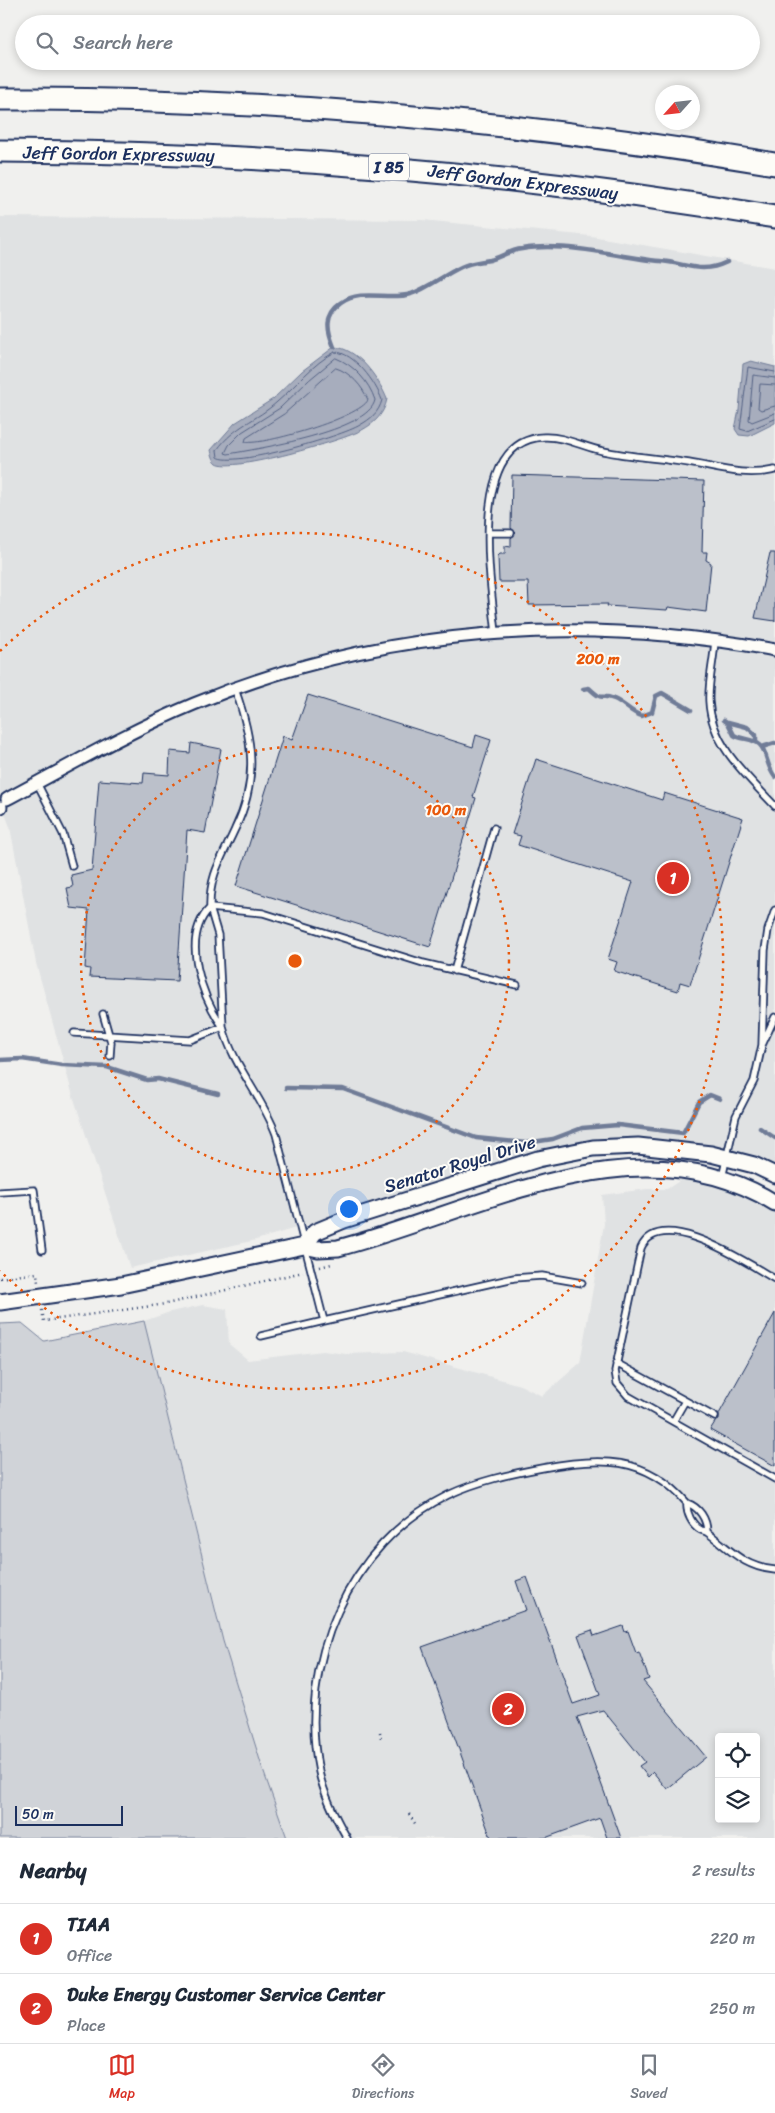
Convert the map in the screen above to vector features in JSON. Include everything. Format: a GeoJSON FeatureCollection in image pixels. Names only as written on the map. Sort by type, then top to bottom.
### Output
{"type":"FeatureCollection","features":[{"type":"Feature","properties":{"kind":"highway"},"geometry":{"type":"LineString","coordinates":[[0,99],[251,104],[460,120],[681,148],[775,164]]}},
{"type":"Feature","properties":{"kind":"highway","name":"Jeff Gordon Expressway"},"geometry":{"type":"LineString","coordinates":[[0,151],[181,154],[308,160],[397,167],[579,188],[775,217]]}},
{"type":"Feature","properties":{"kind":"street"},"geometry":{"type":"LineString","coordinates":[[3,804],[37,783],[147,724],[235,688],[280,674],[406,643],[496,633],[609,630],[716,640],[775,650]]}},
{"type":"Feature","properties":{"kind":"street","name":"Senator Royal Drive"},"geometry":{"type":"LineString","coordinates":[[304,1246],[315,1232],[322,1228],[538,1159],[593,1148],[638,1146],[727,1157],[754,1165],[775,1175]]}},
{"type":"Feature","properties":{"kind":"street"},"geometry":{"type":"LineString","coordinates":[[0,1302],[122,1285],[304,1246],[318,1249],[338,1248],[541,1183],[576,1174],[619,1168],[675,1170],[722,1178],[749,1188],[775,1202]]}},
{"type":"Feature","properties":{"kind":"lane"},"geometry":{"type":"LineString","coordinates":[[496,633],[489,533],[492,492],[497,470],[514,448],[535,438],[554,438],[601,451],[692,464],[726,472],[753,474],[775,470]]}},
{"type":"Feature","properties":{"kind":"lane"},"geometry":{"type":"LineString","coordinates":[[489,533],[511,533]]}},
{"type":"Feature","properties":{"kind":"lane"},"geometry":{"type":"LineString","coordinates":[[716,640],[709,702],[715,728],[730,756],[775,806]]}},
{"type":"Feature","properties":{"kind":"lane"},"geometry":{"type":"LineString","coordinates":[[223,1027],[218,935],[210,908],[212,878],[241,815],[250,780],[250,738],[235,688]]}},
{"type":"Feature","properties":{"kind":"lane"},"geometry":{"type":"LineString","coordinates":[[37,783],[63,834],[72,866]]}},
{"type":"Feature","properties":{"kind":"lane"},"geometry":{"type":"LineString","coordinates":[[454,971],[494,828]]}},
{"type":"Feature","properties":{"kind":"lane"},"geometry":{"type":"LineString","coordinates":[[210,908],[263,914],[454,971],[518,985]]}},
{"type":"Feature","properties":{"kind":"lane"},"geometry":{"type":"LineString","coordinates":[[210,908],[196,927],[196,951],[203,991],[223,1027],[234,1056],[272,1124],[324,1321]]}},
{"type":"Feature","properties":{"kind":"lane"},"geometry":{"type":"LineString","coordinates":[[722,1178],[736,1116],[754,1081],[762,1045],[765,950],[768,930],[775,910]]}},
{"type":"Feature","properties":{"kind":"lane"},"geometry":{"type":"LineString","coordinates":[[103,1014],[109,1035],[110,1056]]}},
{"type":"Feature","properties":{"kind":"lane"},"geometry":{"type":"LineString","coordinates":[[762,1045],[775,1017]]}},
{"type":"Feature","properties":{"kind":"lane"},"geometry":{"type":"LineString","coordinates":[[74,1033],[190,1040],[223,1027]]}},
{"type":"Feature","properties":{"kind":"lane"},"geometry":{"type":"LineString","coordinates":[[0,1192],[34,1190],[42,1250]]}},
{"type":"Feature","properties":{"kind":"lane"},"geometry":{"type":"LineString","coordinates":[[775,1279],[706,1241],[671,1232],[653,1236],[644,1243],[642,1248],[616,1363],[615,1378],[624,1392],[775,1479]]}},
{"type":"Feature","properties":{"kind":"lane"},"geometry":{"type":"LineString","coordinates":[[261,1336],[514,1278],[542,1276],[582,1283]]}},
{"type":"Feature","properties":{"kind":"lane"},"geometry":{"type":"LineString","coordinates":[[616,1363],[715,1417]]}},
{"type":"Feature","properties":{"kind":"lane"},"geometry":{"type":"LineString","coordinates":[[674,1420],[685,1401]]}},
{"type":"Feature","properties":{"kind":"lane"},"geometry":{"type":"LineString","coordinates":[[346,1838],[327,1798],[320,1773],[314,1724],[318,1672],[332,1622],[342,1599],[364,1568],[389,1539],[431,1504],[470,1486],[512,1474],[590,1460],[619,1462],[641,1469],[666,1483],[687,1503],[698,1510],[705,1520],[707,1532]]}},
{"type":"Feature","properties":{"kind":"lane"},"geometry":{"type":"LineString","coordinates":[[687,1503],[689,1516],[699,1529],[707,1532],[718,1543],[739,1558],[759,1567],[775,1570]]}},
{"type":"Feature","properties":{"kind":"path"},"geometry":{"type":"LineString","coordinates":[[0,1278],[37,1273]]}},
{"type":"Feature","properties":{"kind":"path"},"geometry":{"type":"LineString","coordinates":[[44,1321],[166,1304],[299,1273]]}},
{"type":"Feature","properties":{"kind":"path"},"geometry":{"type":"LineString","coordinates":[[380,1732],[381,1739]]}},
{"type":"Feature","properties":{"kind":"path"},"geometry":{"type":"LineString","coordinates":[[409,1814],[416,1825]]}},
{"type":"Feature","properties":{"kind":"shaded area"},"geometry":{"type":"Polygon","coordinates":[[[0,217],[422,220],[591,236],[775,268],[775,1166],[729,1149],[631,1139],[600,1141],[425,1189],[256,1240],[130,1268],[73,1096],[36,963],[10,827],[0,800],[0,217]]]}},
{"type":"Feature","properties":{"kind":"shaded area"},"geometry":{"type":"Polygon","coordinates":[[[682,1179],[734,1189],[775,1208],[775,1838],[287,1838],[263,1770],[223,1641],[144,1321],[170,1312],[203,1305],[227,1309],[229,1344],[248,1360],[323,1351],[346,1354],[403,1352],[520,1385],[542,1396],[580,1363],[604,1224],[602,1195],[647,1189],[667,1189],[682,1179]]]}},
{"type":"Feature","properties":{"kind":"shaded area"},"geometry":{"type":"Polygon","coordinates":[[[144,1321],[223,1641],[263,1770],[287,1838],[0,1838],[0,1324],[22,1323],[44,1341],[144,1321]]]}},
{"type":"Feature","properties":{"kind":"water"},"geometry":{"type":"Polygon","coordinates":[[[334,347],[343,349],[359,359],[379,383],[387,399],[381,414],[375,421],[351,435],[265,460],[227,465],[216,462],[211,450],[235,423],[273,399],[302,371],[334,347]]]}},
{"type":"Feature","properties":{"kind":"water"},"geometry":{"type":"Polygon","coordinates":[[[751,361],[775,367],[775,423],[749,436],[739,435],[735,429],[739,410],[743,364],[751,361]]]}},
{"type":"Feature","properties":{"kind":"building"},"geometry":{"type":"Polygon","coordinates":[[[512,475],[704,481],[702,552],[707,552],[706,560],[711,563],[706,612],[668,607],[667,610],[607,606],[608,604],[529,605],[528,582],[499,582],[498,556],[505,554],[505,546],[511,547],[511,538],[516,533],[511,528],[512,475]]]}},
{"type":"Feature","properties":{"kind":"building"},"geometry":{"type":"Polygon","coordinates":[[[770,553],[775,553],[775,621],[755,618],[770,553]]]}},
{"type":"Feature","properties":{"kind":"building"},"geometry":{"type":"Polygon","coordinates":[[[308,695],[473,747],[476,735],[491,740],[473,797],[476,798],[430,947],[236,886],[283,736],[292,740],[308,695]]]}},
{"type":"Feature","properties":{"kind":"building"},"geometry":{"type":"Polygon","coordinates":[[[191,743],[221,749],[205,833],[187,830],[177,981],[89,977],[90,969],[85,968],[89,910],[71,908],[67,888],[73,887],[71,875],[92,870],[99,780],[143,783],[144,773],[169,775],[170,751],[190,753],[191,743]]]}},
{"type":"Feature","properties":{"kind":"building"},"geometry":{"type":"Polygon","coordinates":[[[536,759],[662,800],[664,793],[743,818],[690,985],[680,982],[678,991],[614,971],[617,962],[608,959],[633,882],[518,845],[521,836],[512,834],[536,759]]]}},
{"type":"Feature","properties":{"kind":"building"},"geometry":{"type":"Polygon","coordinates":[[[775,1313],[775,1466],[710,1430],[715,1422],[719,1420],[719,1414],[775,1313]]]}},
{"type":"Feature","properties":{"kind":"building"},"geometry":{"type":"Polygon","coordinates":[[[527,1577],[573,1704],[600,1695],[578,1635],[592,1630],[594,1636],[623,1626],[625,1632],[628,1631],[636,1653],[639,1652],[649,1679],[643,1681],[706,1757],[667,1789],[653,1772],[648,1777],[639,1766],[645,1762],[603,1710],[577,1717],[621,1838],[607,1838],[600,1818],[545,1838],[491,1838],[422,1647],[526,1610],[516,1581],[527,1577]]]}},
{"type":"Feature","properties":{"kind":"waterway"},"geometry":{"type":"LineString","coordinates":[[334,347],[328,323],[332,313],[341,303],[358,296],[402,296],[411,294],[465,265],[490,260],[518,250],[543,247],[572,248],[701,268],[709,268],[727,262]]}},
{"type":"Feature","properties":{"kind":"waterway"},"geometry":{"type":"LineString","coordinates":[[583,689],[589,688],[600,696],[614,699],[634,713],[642,716],[652,712],[656,696],[662,693],[691,710]]}},
{"type":"Feature","properties":{"kind":"waterway"},"geometry":{"type":"LineString","coordinates":[[724,720],[728,723],[734,735],[754,741],[760,745],[775,777]]}},
{"type":"Feature","properties":{"kind":"waterway"},"geometry":{"type":"LineString","coordinates":[[728,722],[747,727],[756,735],[756,742]]}},
{"type":"Feature","properties":{"kind":"waterway"},"geometry":{"type":"LineString","coordinates":[[762,747],[775,743]]}},
{"type":"Feature","properties":{"kind":"waterway"},"geometry":{"type":"LineString","coordinates":[[0,1060],[22,1059],[62,1065],[107,1067],[147,1080],[158,1079],[218,1094]]}},
{"type":"Feature","properties":{"kind":"waterway"},"geometry":{"type":"LineString","coordinates":[[286,1088],[343,1089],[476,1138],[526,1143],[553,1139],[582,1128],[618,1125],[683,1133],[699,1102],[710,1095],[720,1099]]}},
{"type":"Feature","properties":{"kind":"waterway"},"geometry":{"type":"LineString","coordinates":[[760,1128],[775,1138]]}},
{"type":"Feature","properties":{"kind":"place","name":"TIAA"},"geometry":{"type":"Point","coordinates":[673,878]}},
{"type":"Feature","properties":{"kind":"place","name":"Duke Energy Customer Service Center"},"geometry":{"type":"Point","coordinates":[508,1709]}}]}
